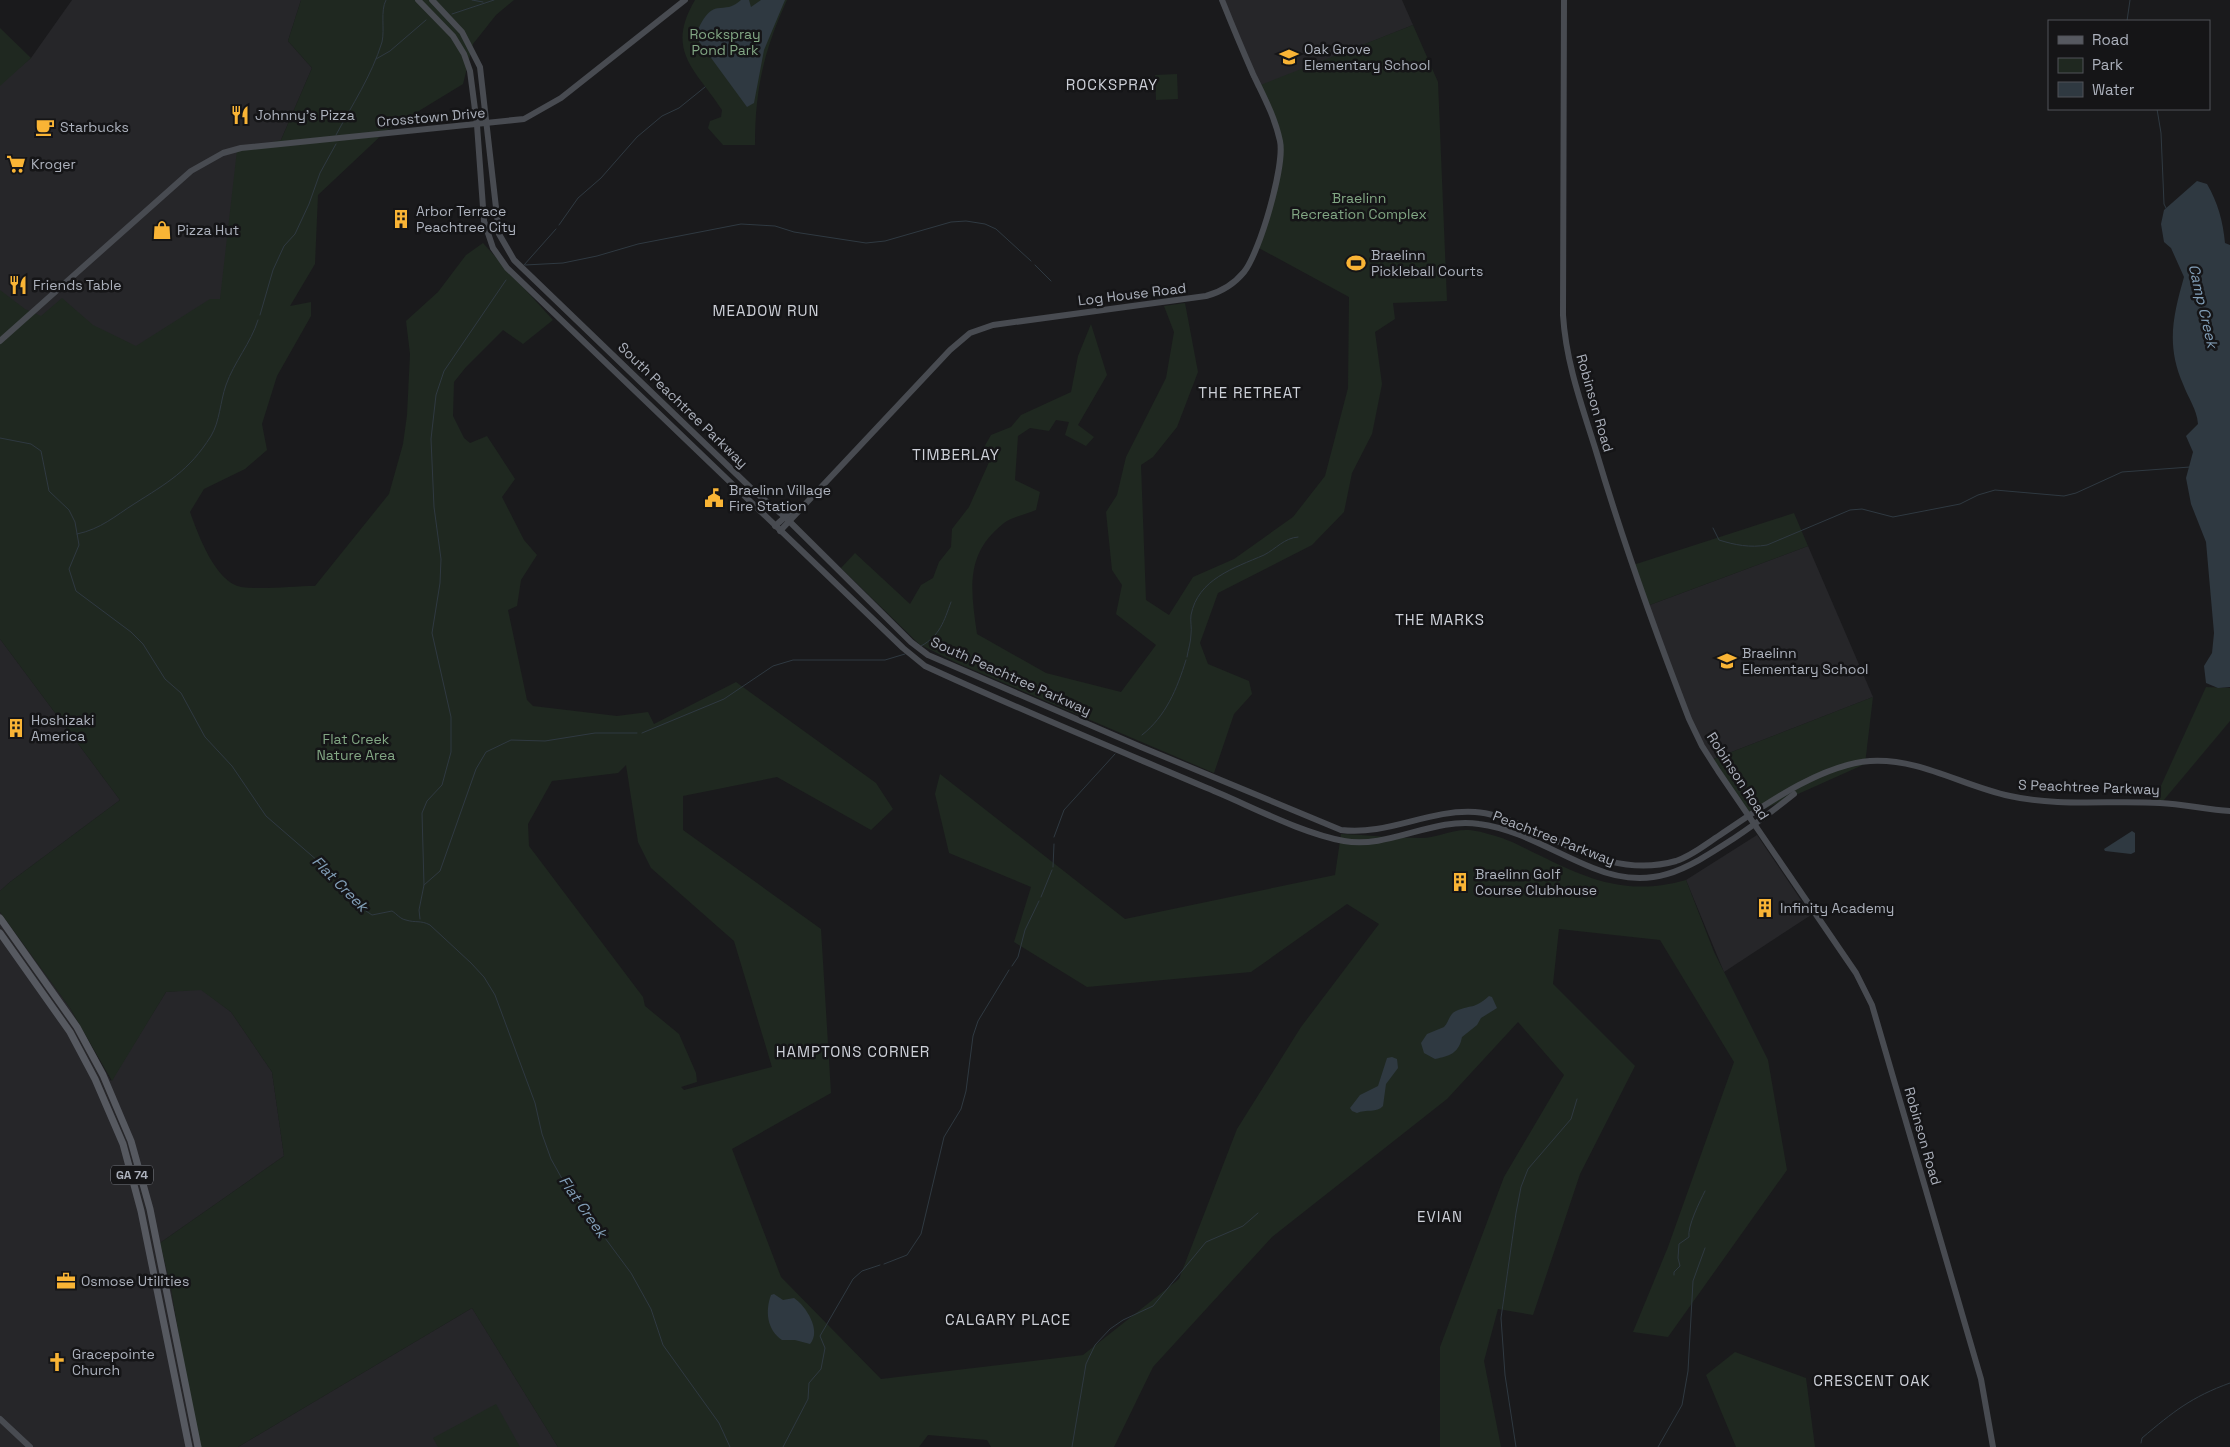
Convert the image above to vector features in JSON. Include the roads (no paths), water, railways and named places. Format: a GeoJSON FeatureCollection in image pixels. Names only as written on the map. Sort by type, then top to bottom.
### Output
{"type":"FeatureCollection","features":[{"type":"Feature","properties":{"kind":"main road","name":"GA 74"},"geometry":{"type":"LineString","coordinates":[[0,918],[61,1002],[103,1075],[138,1160],[198,1447]]}},
{"type":"Feature","properties":{"kind":"main road","name":"GA 74"},"geometry":{"type":"LineString","coordinates":[[0,933],[54,1006],[95,1079],[129,1163],[150,1251],[189,1447]]}},
{"type":"Feature","properties":{"kind":"main road"},"geometry":{"type":"LineString","coordinates":[[150,1251],[158,1249]]}},
{"type":"Feature","properties":{"kind":"street","name":"South Peachtree Parkway"},"geometry":{"type":"LineString","coordinates":[[418,0],[453,36],[464,54],[470,71],[477,125],[484,221],[493,248],[506,268],[903,648],[925,666],[1175,774]]}},
{"type":"Feature","properties":{"kind":"street","name":"South Peachtree Parkway"},"geometry":{"type":"LineString","coordinates":[[432,0],[455,22],[474,52],[481,76],[498,234],[514,260],[754,491],[785,517],[911,642],[928,655],[1141,747],[1341,830],[1380,830],[1435,817]]}},
{"type":"Feature","properties":{"kind":"street","name":"Crosstown Drive"},"geometry":{"type":"LineString","coordinates":[[0,341],[191,171],[223,153],[241,148],[513,122],[537,113],[574,88],[685,0]]}},
{"type":"Feature","properties":{"kind":"street","name":"Log House Road"},"geometry":{"type":"LineString","coordinates":[[778,529],[790,522],[801,507],[950,350],[976,330],[993,325],[1206,296],[1226,288],[1244,273],[1254,255],[1269,209],[1280,160],[1280,146],[1269,108],[1222,0]]}},
{"type":"Feature","properties":{"kind":"street","name":"Robinson Road"},"geometry":{"type":"LineString","coordinates":[[1564,0],[1563,316],[1569,362],[1614,511],[1689,719],[1702,746],[1850,965],[1872,1005],[1980,1379],[1992,1447]]}},
{"type":"Feature","properties":{"kind":"street","name":"Log House Road"},"geometry":{"type":"LineString","coordinates":[[778,529],[785,517],[795,508],[801,507]]}},
{"type":"Feature","properties":{"kind":"street","name":"S Peachtree Parkway"},"geometry":{"type":"LineString","coordinates":[[1806,783],[1844,766],[1870,761],[1890,761],[1918,765],[1999,793],[2029,800],[2162,803],[2230,811]]}},
{"type":"Feature","properties":{"kind":"street","name":"Peachtree Parkway"},"geometry":{"type":"LineString","coordinates":[[1175,774],[1298,825],[1345,841],[1374,840],[1467,822],[1508,831],[1594,869],[1632,878],[1659,877],[1685,869],[1712,854],[1755,825],[1806,783]]}},
{"type":"Feature","properties":{"kind":"street","name":"Peachtree Parkway"},"geometry":{"type":"LineString","coordinates":[[1435,817],[1454,812],[1491,814],[1603,860],[1626,866],[1648,867],[1678,860],[1806,783]]}},
{"type":"Feature","properties":{"kind":"street"},"geometry":{"type":"LineString","coordinates":[[0,1419],[30,1447]]}},
{"type":"Feature","properties":{"kind":"water"},"geometry":{"type":"Polygon","coordinates":[[[741,0],[749,0],[751,7],[761,0],[785,0],[764,50],[754,103],[747,107],[695,36],[707,14],[715,9],[736,4],[741,0]]]}},
{"type":"Feature","properties":{"kind":"water"},"geometry":{"type":"Polygon","coordinates":[[[2197,181],[2207,184],[2211,191],[2219,212],[2225,243],[2230,245],[2230,687],[2218,688],[2206,683],[2204,666],[2212,653],[2214,633],[2206,542],[2191,504],[2186,478],[2193,452],[2186,436],[2198,424],[2194,408],[2185,389],[2174,356],[2174,318],[2184,277],[2171,248],[2164,242],[2161,224],[2164,210],[2197,181]]]}},
{"type":"Feature","properties":{"kind":"water"},"geometry":{"type":"Polygon","coordinates":[[[2132,831],[2135,833],[2135,852],[2131,854],[2105,851],[2104,849],[2132,831]]]}},
{"type":"Feature","properties":{"kind":"water"},"geometry":{"type":"Polygon","coordinates":[[[1489,996],[1492,997],[1497,1008],[1481,1018],[1477,1025],[1462,1037],[1459,1047],[1453,1053],[1435,1059],[1424,1053],[1421,1043],[1427,1034],[1444,1027],[1454,1012],[1476,1005],[1489,996]]]}},
{"type":"Feature","properties":{"kind":"water"},"geometry":{"type":"Polygon","coordinates":[[[1387,1058],[1397,1059],[1398,1068],[1386,1084],[1383,1106],[1375,1110],[1357,1113],[1352,1111],[1350,1108],[1360,1095],[1378,1086],[1387,1058]]]}},
{"type":"Feature","properties":{"kind":"water"},"geometry":{"type":"Polygon","coordinates":[[[774,1294],[783,1300],[794,1298],[808,1313],[814,1332],[810,1344],[795,1340],[782,1340],[773,1331],[770,1326],[768,1307],[771,1295],[774,1294]]]}},
{"type":"Feature","properties":{"kind":"waterway"},"geometry":{"type":"LineString","coordinates":[[336,135],[378,54],[383,37],[383,9],[386,0]]}},
{"type":"Feature","properties":{"kind":"waterway"},"geometry":{"type":"LineString","coordinates":[[472,0],[483,2]]}},
{"type":"Feature","properties":{"kind":"waterway"},"geometry":{"type":"LineString","coordinates":[[452,14],[494,0]]}},
{"type":"Feature","properties":{"kind":"waterway","name":"Camp Creek"},"geometry":{"type":"LineString","coordinates":[[2127,20],[2130,0]]}},
{"type":"Feature","properties":{"kind":"waterway"},"geometry":{"type":"LineString","coordinates":[[376,59],[390,51],[426,20]]}},
{"type":"Feature","properties":{"kind":"waterway"},"geometry":{"type":"LineString","coordinates":[[559,225],[578,198],[601,178],[637,137],[662,116],[679,108],[705,87]]}},
{"type":"Feature","properties":{"kind":"waterway","name":"Camp Creek"},"geometry":{"type":"LineString","coordinates":[[2157,110],[2161,133],[2164,204],[2167,210]]}},
{"type":"Feature","properties":{"kind":"waterway"},"geometry":{"type":"LineString","coordinates":[[260,315],[273,270],[284,246],[295,234],[309,204],[320,173],[336,144]]}},
{"type":"Feature","properties":{"kind":"waterway"},"geometry":{"type":"LineString","coordinates":[[525,265],[563,263],[597,256],[638,244],[741,224],[775,226],[794,232],[866,243],[885,241],[951,222],[966,221],[985,224],[996,229],[1031,261]]}},
{"type":"Feature","properties":{"kind":"waterway"},"geometry":{"type":"LineString","coordinates":[[524,265],[556,229]]}},
{"type":"Feature","properties":{"kind":"waterway"},"geometry":{"type":"LineString","coordinates":[[1035,265],[1051,281]]}},
{"type":"Feature","properties":{"kind":"waterway"},"geometry":{"type":"LineString","coordinates":[[420,919],[419,910],[424,885],[422,813],[427,801],[442,785],[451,752],[451,717],[432,633],[440,583],[441,559],[434,507],[431,439],[436,395],[444,371],[506,280]]}},
{"type":"Feature","properties":{"kind":"waterway"},"geometry":{"type":"LineString","coordinates":[[77,534],[101,525],[167,482],[186,467],[203,448],[214,430],[222,398],[233,368],[251,337],[258,320]]}},
{"type":"Feature","properties":{"kind":"waterway","name":"Flat Creek"},"geometry":{"type":"LineString","coordinates":[[0,438],[31,444],[41,451],[49,491],[69,510],[75,522],[79,545],[69,569],[76,591],[131,632],[143,644],[165,679],[181,693],[205,737],[232,766],[266,816],[349,889],[360,907],[372,915],[392,911],[400,918],[430,925],[484,977],[495,995],[535,1103],[542,1134],[551,1159],[565,1184],[631,1273],[651,1309],[663,1345],[719,1423],[730,1447]]}},
{"type":"Feature","properties":{"kind":"waterway"},"geometry":{"type":"LineString","coordinates":[[1713,528],[1719,540],[1743,546],[1761,546],[1850,510],[1862,509],[1893,517],[1960,504],[1978,495],[1995,490],[2064,496],[2076,493],[2122,472],[2190,467]]}},
{"type":"Feature","properties":{"kind":"waterway"},"geometry":{"type":"LineString","coordinates":[[1187,657],[1191,637],[1191,615],[1201,592],[1219,576],[1264,555],[1288,539],[1298,537]]}},
{"type":"Feature","properties":{"kind":"waterway"},"geometry":{"type":"LineString","coordinates":[[921,646],[937,633],[951,602]]}},
{"type":"Feature","properties":{"kind":"waterway"},"geometry":{"type":"LineString","coordinates":[[642,733],[724,699],[773,666],[793,660],[885,660],[905,654]]}},
{"type":"Feature","properties":{"kind":"waterway"},"geometry":{"type":"LineString","coordinates":[[1142,735],[1158,719],[1170,701],[1186,660]]}},
{"type":"Feature","properties":{"kind":"waterway"},"geometry":{"type":"LineString","coordinates":[[424,885],[440,871],[476,769],[486,752],[511,740],[545,741],[595,733],[637,733]]}},
{"type":"Feature","properties":{"kind":"waterway"},"geometry":{"type":"LineString","coordinates":[[1054,837],[1064,810],[1115,754]]}},
{"type":"Feature","properties":{"kind":"waterway"},"geometry":{"type":"LineString","coordinates":[[1053,867],[1054,844]]}},
{"type":"Feature","properties":{"kind":"waterway"},"geometry":{"type":"LineString","coordinates":[[1041,897],[1052,870]]}},
{"type":"Feature","properties":{"kind":"waterway"},"geometry":{"type":"LineString","coordinates":[[1012,966],[1018,957],[1025,930],[1039,901]]}},
{"type":"Feature","properties":{"kind":"waterway"},"geometry":{"type":"LineString","coordinates":[[884,1264],[907,1255],[921,1234],[944,1137],[961,1109],[966,1091],[973,1036],[978,1021],[1009,970]]}},
{"type":"Feature","properties":{"kind":"waterway"},"geometry":{"type":"LineString","coordinates":[[1516,1447],[1505,1375],[1501,1318],[1516,1213],[1521,1187],[1528,1169],[1571,1119],[1577,1099]]}},
{"type":"Feature","properties":{"kind":"waterway"},"geometry":{"type":"LineString","coordinates":[[1674,1275],[1674,1272],[1680,1266],[1678,1258],[1679,1244],[1689,1237],[1692,1221],[1705,1191]]}},
{"type":"Feature","properties":{"kind":"waterway"},"geometry":{"type":"LineString","coordinates":[[1072,1447],[1086,1364],[1095,1345],[1110,1329],[1123,1320],[1153,1306],[1206,1242],[1243,1226],[1258,1213]]}},
{"type":"Feature","properties":{"kind":"waterway"},"geometry":{"type":"LineString","coordinates":[[1658,1447],[1682,1405],[1688,1371],[1693,1281],[1705,1248]]}},
{"type":"Feature","properties":{"kind":"waterway"},"geometry":{"type":"LineString","coordinates":[[783,1447],[808,1399],[809,1383],[821,1369],[825,1348],[820,1336],[853,1279],[862,1271],[880,1265]]}},
{"type":"Feature","properties":{"kind":"waterway"},"geometry":{"type":"LineString","coordinates":[[2141,1443],[2142,1438],[2183,1406],[2216,1388],[2230,1383]]}},
{"type":"Feature","properties":{"kind":"place","name":"Oak Grove Elementary School"},"geometry":{"type":"Point","coordinates":[1289,57]}},
{"type":"Feature","properties":{"kind":"place","name":"Johnny's Pizza"},"geometry":{"type":"Point","coordinates":[240,115]}},
{"type":"Feature","properties":{"kind":"place","name":"Starbucks"},"geometry":{"type":"Point","coordinates":[45,127]}},
{"type":"Feature","properties":{"kind":"place","name":"Kroger"},"geometry":{"type":"Point","coordinates":[16,164]}},
{"type":"Feature","properties":{"kind":"place","name":"Arbor Terrace Peachtree City"},"geometry":{"type":"Point","coordinates":[401,219]}},
{"type":"Feature","properties":{"kind":"place","name":"Pizza Hut"},"geometry":{"type":"Point","coordinates":[162,230]}},
{"type":"Feature","properties":{"kind":"place","name":"Braelinn Pickleball Courts"},"geometry":{"type":"Point","coordinates":[1356,263]}},
{"type":"Feature","properties":{"kind":"place","name":"Friends Table"},"geometry":{"type":"Point","coordinates":[18,285]}},
{"type":"Feature","properties":{"kind":"place","name":"Braelinn Village Fire Station"},"geometry":{"type":"Point","coordinates":[714,498]}},
{"type":"Feature","properties":{"kind":"place","name":"Braelinn Elementary School"},"geometry":{"type":"Point","coordinates":[1727,661]}},
{"type":"Feature","properties":{"kind":"place","name":"Hoshizaki America"},"geometry":{"type":"Point","coordinates":[16,728]}},
{"type":"Feature","properties":{"kind":"place","name":"Braelinn Golf Course Clubhouse"},"geometry":{"type":"Point","coordinates":[1460,882]}},
{"type":"Feature","properties":{"kind":"place","name":"Infinity Academy"},"geometry":{"type":"Point","coordinates":[1765,908]}},
{"type":"Feature","properties":{"kind":"place","name":"Osmose Utilities"},"geometry":{"type":"Point","coordinates":[66,1281]}},
{"type":"Feature","properties":{"kind":"place","name":"Gracepointe Church"},"geometry":{"type":"Point","coordinates":[57,1362]}},
{"type":"Feature","properties":{"kind":"district","name":"ROCKSPRAY"},"geometry":{"type":"Point","coordinates":[1112,85]}},
{"type":"Feature","properties":{"kind":"district","name":"MEADOW RUN"},"geometry":{"type":"Point","coordinates":[766,311]}},
{"type":"Feature","properties":{"kind":"district","name":"THE RETREAT"},"geometry":{"type":"Point","coordinates":[1250,393]}},
{"type":"Feature","properties":{"kind":"district","name":"TIMBERLAY"},"geometry":{"type":"Point","coordinates":[956,455]}},
{"type":"Feature","properties":{"kind":"district","name":"THE MARKS"},"geometry":{"type":"Point","coordinates":[1440,620]}},
{"type":"Feature","properties":{"kind":"district","name":"HAMPTONS CORNER"},"geometry":{"type":"Point","coordinates":[853,1052]}},
{"type":"Feature","properties":{"kind":"district","name":"EVIAN"},"geometry":{"type":"Point","coordinates":[1440,1217]}},
{"type":"Feature","properties":{"kind":"district","name":"CALGARY PLACE"},"geometry":{"type":"Point","coordinates":[1008,1320]}},
{"type":"Feature","properties":{"kind":"district","name":"CRESCENT OAK"},"geometry":{"type":"Point","coordinates":[1872,1381]}},
{"type":"Feature","properties":{"kind":"park label","name":"Rockspray Pond Park"},"geometry":{"type":"Point","coordinates":[725,42]}},
{"type":"Feature","properties":{"kind":"park label","name":"Braelinn Recreation Complex"},"geometry":{"type":"Point","coordinates":[1359,206]}},
{"type":"Feature","properties":{"kind":"park label","name":"Flat Creek Nature Area"},"geometry":{"type":"Point","coordinates":[356,748]}}]}
